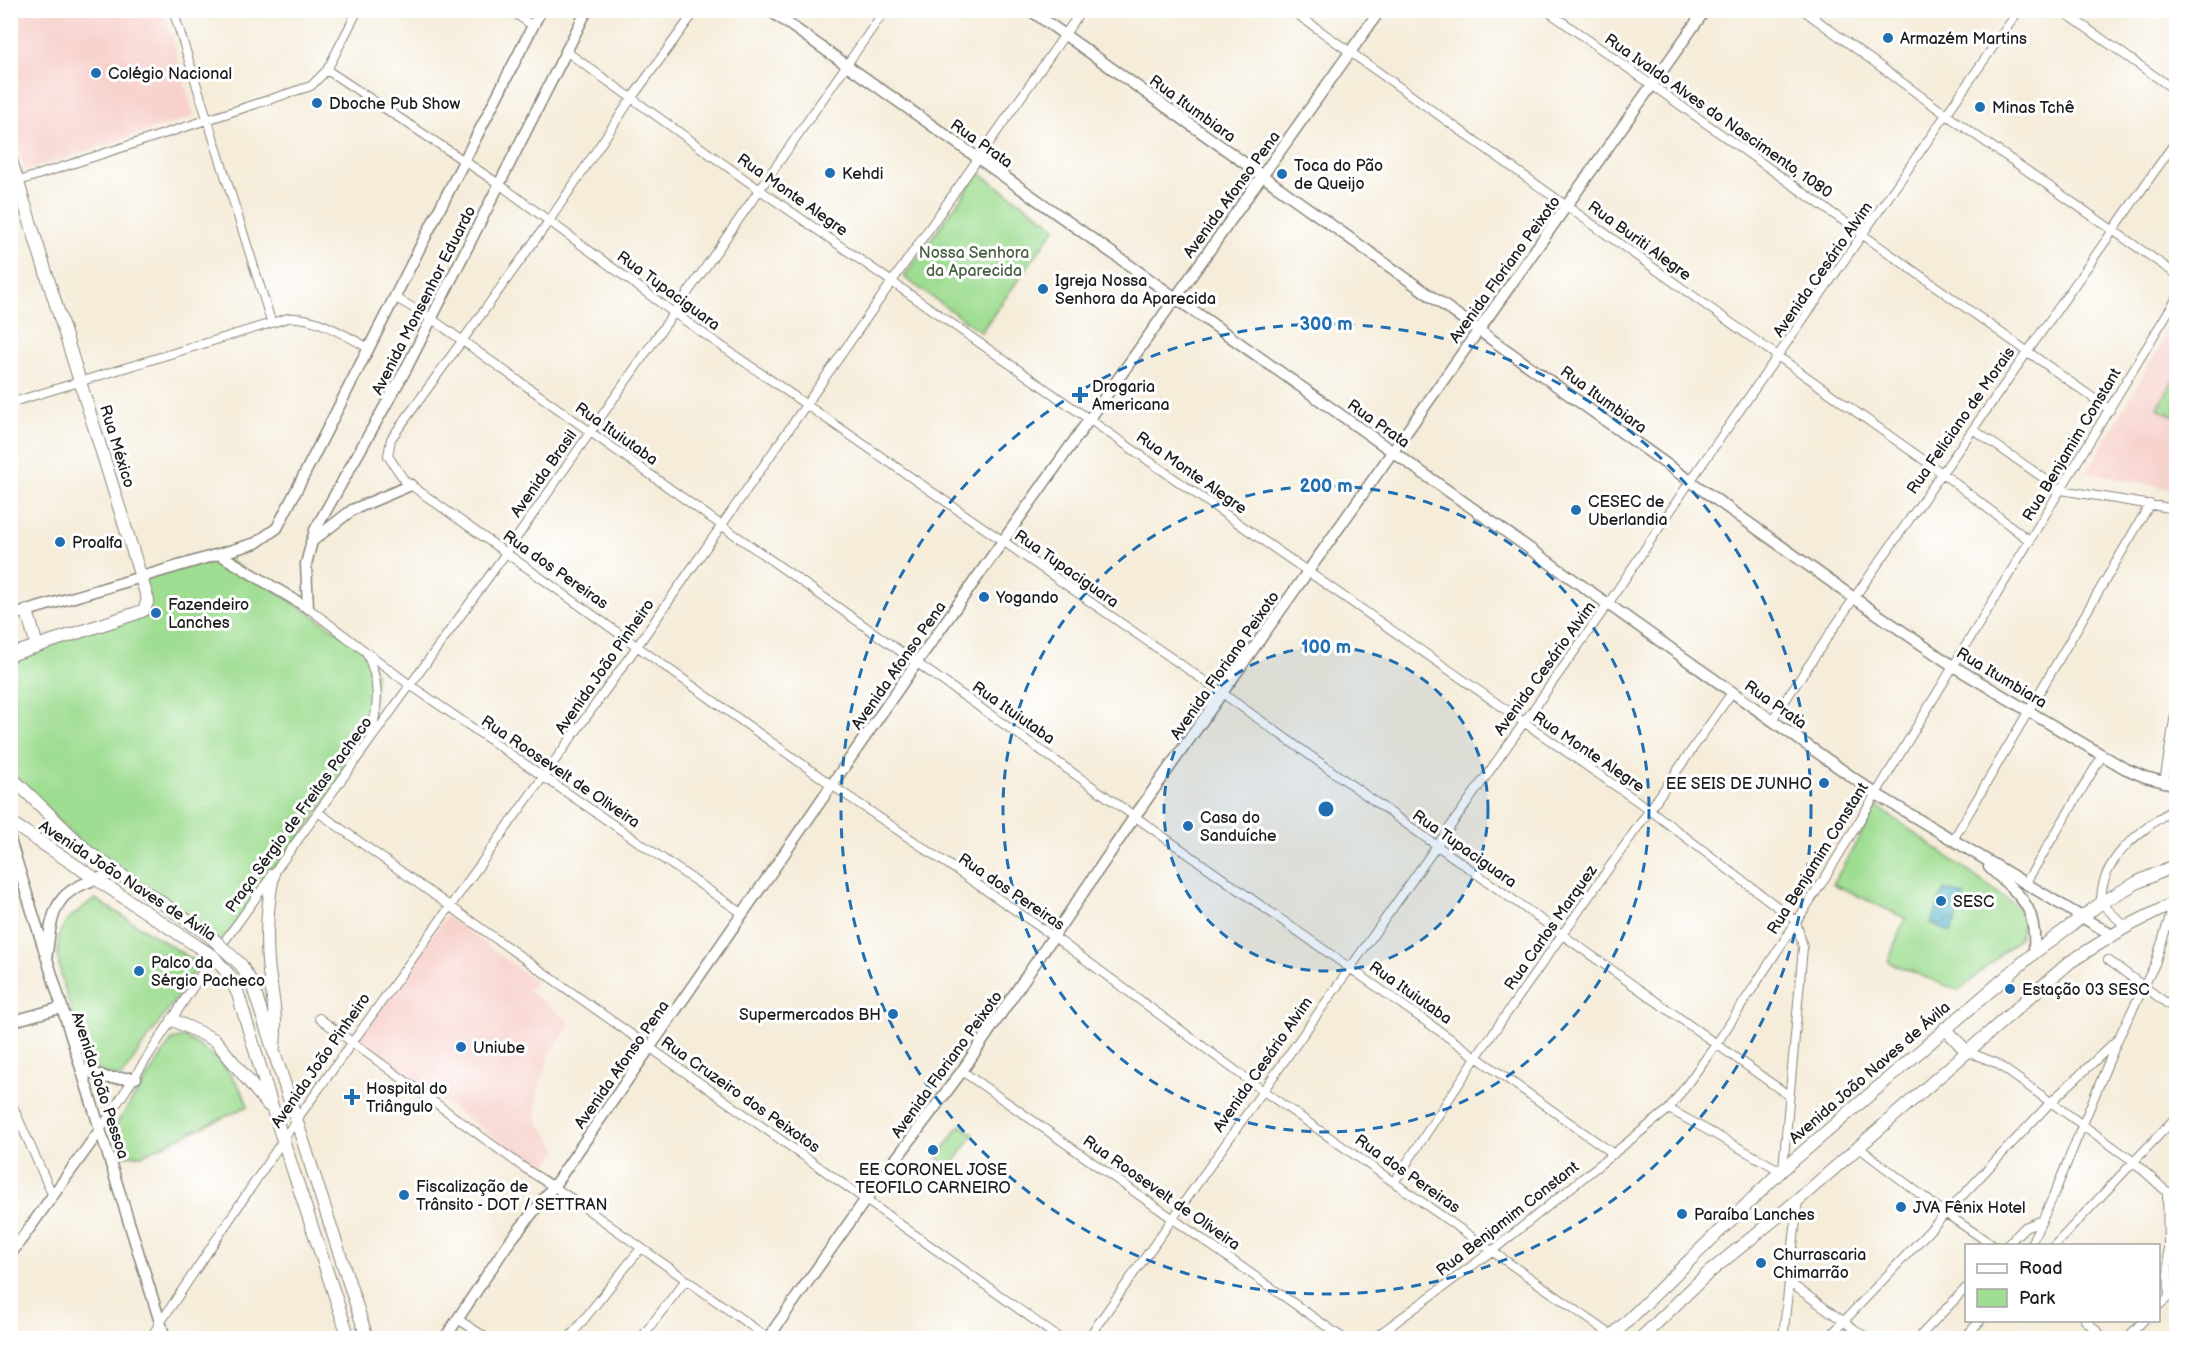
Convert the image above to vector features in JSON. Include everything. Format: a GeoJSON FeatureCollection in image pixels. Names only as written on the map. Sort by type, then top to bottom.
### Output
{"type":"FeatureCollection","features":[{"type":"Feature","properties":{"kind":"main road","name":"Rua México"},"geometry":{"type":"LineString","coordinates":[[10,156],[14,183],[81,381],[148,600],[144,609],[10,655]]}},
{"type":"Feature","properties":{"kind":"main road"},"geometry":{"type":"LineString","coordinates":[[27,611],[37,646]]}},
{"type":"Feature","properties":{"kind":"main road","name":"Avenida João Naves de Ávila"},"geometry":{"type":"LineString","coordinates":[[10,776],[88,852],[114,873],[210,936],[241,965],[252,984],[367,1338]]}},
{"type":"Feature","properties":{"kind":"main road","name":"Avenida João Naves de Ávila"},"geometry":{"type":"LineString","coordinates":[[10,822],[213,956],[229,975],[238,994],[274,1113],[349,1338]]}},
{"type":"Feature","properties":{"kind":"main road"},"geometry":{"type":"LineString","coordinates":[[77,865],[88,852]]}},
{"type":"Feature","properties":{"kind":"main road","name":"Avenida João Naves de Ávila"},"geometry":{"type":"LineString","coordinates":[[1613,1338],[1782,1170],[2034,953],[2080,916],[2101,903],[2138,882],[2176,866]]}},
{"type":"Feature","properties":{"kind":"main road"},"geometry":{"type":"LineString","coordinates":[[273,874],[267,906],[267,938],[276,1005],[274,1050]]}},
{"type":"Feature","properties":{"kind":"main road"},"geometry":{"type":"LineString","coordinates":[[1641,1338],[1706,1275],[1798,1200],[2070,962],[2126,927],[2175,902]]}},
{"type":"Feature","properties":{"kind":"main road"},"geometry":{"type":"LineString","coordinates":[[172,1020],[215,1040],[274,1113]]}},
{"type":"Feature","properties":{"kind":"main road"},"geometry":{"type":"LineString","coordinates":[[1945,1028],[1966,1051]]}},
{"type":"Feature","properties":{"kind":"street"},"geometry":{"type":"LineString","coordinates":[[173,10],[271,321]]}},
{"type":"Feature","properties":{"kind":"street"},"geometry":{"type":"LineString","coordinates":[[14,183],[311,86],[327,70],[358,10]]}},
{"type":"Feature","properties":{"kind":"street"},"geometry":{"type":"LineString","coordinates":[[510,10],[533,26]]}},
{"type":"Feature","properties":{"kind":"street","name":"Avenida Monsenhor Eduardo"},"geometry":{"type":"LineString","coordinates":[[10,616],[256,543],[277,528],[541,10]]}},
{"type":"Feature","properties":{"kind":"street","name":"Avenida Monsenhor Eduardo"},"geometry":{"type":"LineString","coordinates":[[308,608],[305,583],[309,544],[343,477],[384,408],[432,319],[587,10]]}},
{"type":"Feature","properties":{"kind":"street"},"geometry":{"type":"LineString","coordinates":[[462,341],[549,222],[631,99],[696,10]]}},
{"type":"Feature","properties":{"kind":"street","name":"Rua Prata"},"geometry":{"type":"LineString","coordinates":[[769,10],[845,67],[1393,451],[1876,794],[2112,935]]}},
{"type":"Feature","properties":{"kind":"street","name":"Avenida Brasil"},"geometry":{"type":"LineString","coordinates":[[410,685],[506,553],[885,10]]}},
{"type":"Feature","properties":{"kind":"street","name":"Rua Itumbiara"},"geometry":{"type":"LineString","coordinates":[[1030,10],[1854,598],[1953,666],[2102,756],[2145,777],[2176,785]]}},
{"type":"Feature","properties":{"kind":"street","name":"Avenida João Pinheiro"},"geometry":{"type":"LineString","coordinates":[[150,1338],[283,1138],[638,645],[804,405],[980,160],[1082,10]]}},
{"type":"Feature","properties":{"kind":"street","name":"Rua Buriti Alegre"},"geometry":{"type":"LineString","coordinates":[[1291,10],[1942,473],[2030,541]]}},
{"type":"Feature","properties":{"kind":"street","name":"Avenida Afonso Pena"},"geometry":{"type":"LineString","coordinates":[[445,1338],[507,1245],[554,1187],[742,913],[1089,418],[1380,10]]}},
{"type":"Feature","properties":{"kind":"street","name":"Rua Ivaldo Alves do Nascimento, 1080"},"geometry":{"type":"LineString","coordinates":[[1546,10],[2026,353],[2110,410]]}},
{"type":"Feature","properties":{"kind":"street","name":"Avenida Floriano Peixoto"},"geometry":{"type":"LineString","coordinates":[[768,1338],[866,1199],[962,1071],[1135,816],[1706,10]]}},
{"type":"Feature","properties":{"kind":"street"},"geometry":{"type":"LineString","coordinates":[[1803,10],[1948,116],[2176,274]]}},
{"type":"Feature","properties":{"kind":"street","name":"Avenida Cesário Alvim"},"geometry":{"type":"LineString","coordinates":[[1088,1338],[1608,604],[1691,480],[1948,116],[2019,10]]}},
{"type":"Feature","properties":{"kind":"street"},"geometry":{"type":"LineString","coordinates":[[2061,10],[2176,91]]}},
{"type":"Feature","properties":{"kind":"street","name":"Rua Monte Alegre"},"geometry":{"type":"LineString","coordinates":[[567,52],[760,190],[1650,810],[1796,921]]}},
{"type":"Feature","properties":{"kind":"street","name":"Rua Tupaciguara"},"geometry":{"type":"LineString","coordinates":[[327,70],[499,184],[804,405],[1222,693],[1788,1095]]}},
{"type":"Feature","properties":{"kind":"street","name":"Rua Feliciano de Morais"},"geometry":{"type":"LineString","coordinates":[[1772,720],[1854,598],[2176,141]]}},
{"type":"Feature","properties":{"kind":"street","name":"Rua Ituiutaba"},"geometry":{"type":"LineString","coordinates":[[396,298],[432,319],[1614,1154]]}},
{"type":"Feature","properties":{"kind":"street","name":"Rua Benjamim Constant"},"geometry":{"type":"LineString","coordinates":[[1374,1338],[1492,1251],[1669,1109],[1717,1043],[1876,794],[2176,299]]}},
{"type":"Feature","properties":{"kind":"street"},"geometry":{"type":"LineString","coordinates":[[10,404],[271,321],[300,317],[369,348]]}},
{"type":"Feature","properties":{"kind":"street","name":"Rua dos Pereiras"},"geometry":{"type":"LineString","coordinates":[[462,341],[392,439],[388,456],[396,470],[411,485],[833,786],[1053,936],[1262,1090],[1395,1181],[1613,1338]]}},
{"type":"Feature","properties":{"kind":"street"},"geometry":{"type":"LineString","coordinates":[[1974,430],[2061,490],[2176,509]]}},
{"type":"Feature","properties":{"kind":"street"},"geometry":{"type":"LineString","coordinates":[[309,544],[352,510],[411,485]]}},
{"type":"Feature","properties":{"kind":"street"},"geometry":{"type":"LineString","coordinates":[[1953,840],[2150,504]]}},
{"type":"Feature","properties":{"kind":"street","name":"Rua Roosevelt de Oliveira"},"geometry":{"type":"LineString","coordinates":[[219,554],[308,608],[410,685],[742,913]]}},
{"type":"Feature","properties":{"kind":"street"},"geometry":{"type":"LineString","coordinates":[[366,650],[376,672],[378,690],[378,709],[369,741]]}},
{"type":"Feature","properties":{"kind":"street","name":"Praça Sérgio de Freitas Pacheco"},"geometry":{"type":"LineString","coordinates":[[100,1130],[136,1078],[210,961],[410,685]]}},
{"type":"Feature","properties":{"kind":"street","name":"Rua Carlos Marquez"},"geometry":{"type":"LineString","coordinates":[[1395,1181],[1477,1056],[1733,692]]}},
{"type":"Feature","properties":{"kind":"street"},"geometry":{"type":"LineString","coordinates":[[2164,783],[2176,708]]}},
{"type":"Feature","properties":{"kind":"street"},"geometry":{"type":"LineString","coordinates":[[2025,884],[2102,756]]}},
{"type":"Feature","properties":{"kind":"street"},"geometry":{"type":"LineString","coordinates":[[2126,927],[2101,903],[2103,879],[2113,861],[2151,824],[2176,807]]}},
{"type":"Feature","properties":{"kind":"street","name":"Rua Cruzeiro dos Peixotos"},"geometry":{"type":"LineString","coordinates":[[318,812],[1059,1338]]}},
{"type":"Feature","properties":{"kind":"street"},"geometry":{"type":"LineString","coordinates":[[10,838],[24,831]]}},
{"type":"Feature","properties":{"kind":"street","name":"Avenida João Pessoa"},"geometry":{"type":"LineString","coordinates":[[10,838],[60,1008],[83,1070],[165,1338]]}},
{"type":"Feature","properties":{"kind":"street","name":"Rua Prata"},"geometry":{"type":"LineString","coordinates":[[1976,855],[2019,895],[2031,912],[2036,927],[2034,953]]}},
{"type":"Feature","properties":{"kind":"street"},"geometry":{"type":"LineString","coordinates":[[47,960],[50,926],[58,904],[74,887],[114,873]]}},
{"type":"Feature","properties":{"kind":"street"},"geometry":{"type":"LineString","coordinates":[[2030,1244],[2053,1197],[2118,1039],[2145,988],[2164,941],[2175,902]]}},
{"type":"Feature","properties":{"kind":"street"},"geometry":{"type":"LineString","coordinates":[[1669,1109],[1782,1170],[1803,947],[1796,921]]}},
{"type":"Feature","properties":{"kind":"street"},"geometry":{"type":"LineString","coordinates":[[2108,960],[2176,1010]]}},
{"type":"Feature","properties":{"kind":"street"},"geometry":{"type":"LineString","coordinates":[[10,1022],[60,1008]]}},
{"type":"Feature","properties":{"kind":"street"},"geometry":{"type":"LineString","coordinates":[[319,1018],[768,1338]]}},
{"type":"Feature","properties":{"kind":"street"},"geometry":{"type":"LineString","coordinates":[[1828,1338],[2050,1103],[2118,1039]]}},
{"type":"Feature","properties":{"kind":"street"},"geometry":{"type":"LineString","coordinates":[[1966,1051],[1996,1063],[2133,1161],[2167,1191],[2176,1191]]}},
{"type":"Feature","properties":{"kind":"street"},"geometry":{"type":"LineString","coordinates":[[83,1070],[108,1078],[136,1078]]}},
{"type":"Feature","properties":{"kind":"street","name":"Rua Roosevelt de Oliveira"},"geometry":{"type":"LineString","coordinates":[[962,1071],[1343,1338]]}},
{"type":"Feature","properties":{"kind":"street"},"geometry":{"type":"LineString","coordinates":[[10,1100],[52,1194]]}},
{"type":"Feature","properties":{"kind":"street"},"geometry":{"type":"LineString","coordinates":[[2055,1244],[2176,1117]]}},
{"type":"Feature","properties":{"kind":"street"},"geometry":{"type":"LineString","coordinates":[[10,1255],[100,1130]]}},
{"type":"Feature","properties":{"kind":"street"},"geometry":{"type":"LineString","coordinates":[[1858,1147],[1945,1213],[1992,1244]]}},
{"type":"Feature","properties":{"kind":"street"},"geometry":{"type":"LineString","coordinates":[[2160,1305],[2173,1297],[2167,1191]]}},
{"type":"Feature","properties":{"kind":"street"},"geometry":{"type":"LineString","coordinates":[[1783,1338],[1798,1200]]}},
{"type":"Feature","properties":{"kind":"street"},"geometry":{"type":"LineString","coordinates":[[2007,1244],[2025,1227],[2040,1221]]}},
{"type":"Feature","properties":{"kind":"street"},"geometry":{"type":"LineString","coordinates":[[569,1338],[641,1248]]}},
{"type":"Feature","properties":{"kind":"street"},"geometry":{"type":"LineString","coordinates":[[641,1338],[685,1281]]}},
{"type":"Feature","properties":{"kind":"street"},"geometry":{"type":"LineString","coordinates":[[1790,1283],[1867,1338]]}},
{"type":"Feature","properties":{"kind":"street"},"geometry":{"type":"LineString","coordinates":[[1918,1338],[1965,1289]]}},
{"type":"Feature","properties":{"kind":"street"},"geometry":{"type":"LineString","coordinates":[[459,1320],[487,1338]]}},
{"type":"Feature","properties":{"kind":"street"},"geometry":{"type":"LineString","coordinates":[[1964,1338],[1979,1322]]}},
{"type":"Feature","properties":{"kind":"street"},"geometry":{"type":"LineString","coordinates":[[2087,1322],[2104,1338]]}},
{"type":"Feature","properties":{"kind":"street"},"geometry":{"type":"LineString","coordinates":[[2127,1338],[2142,1322]]}},
{"type":"Feature","properties":{"kind":"street"},"geometry":{"type":"LineString","coordinates":[[10,1333],[18,1338]]}},
{"type":"Feature","properties":{"kind":"shaded area","name":"Colégio Nacional"},"geometry":{"type":"Polygon","coordinates":[[[10,11],[164,11],[194,116],[25,171],[11,125],[10,11]]]}},
{"type":"Feature","properties":{"kind":"shaded area"},"geometry":{"type":"Polygon","coordinates":[[[2176,318],[2176,490],[2087,472],[2176,318]]]}},
{"type":"Feature","properties":{"kind":"shaded area","name":"Uniube"},"geometry":{"type":"Polygon","coordinates":[[[447,916],[536,982],[528,991],[569,1021],[569,1027],[550,1054],[538,1092],[536,1115],[539,1123],[559,1150],[542,1172],[358,1040],[447,916]]]}},
{"type":"Feature","properties":{"kind":"green space","name":"Nossa Senhora da Aparecida"},"geometry":{"type":"Polygon","coordinates":[[[979,173],[1056,227],[981,332],[904,277],[979,173]]]}},
{"type":"Feature","properties":{"kind":"green space"},"geometry":{"type":"Polygon","coordinates":[[[2176,375],[2176,418],[2158,408],[2176,375]]]}},
{"type":"Feature","properties":{"kind":"green space"},"geometry":{"type":"Polygon","coordinates":[[[219,554],[366,650],[376,673],[369,741],[222,945],[114,873],[10,776],[10,655],[144,610],[142,578],[219,554]]]}},
{"type":"Feature","properties":{"kind":"green space","name":"SESC"},"geometry":{"type":"Polygon","coordinates":[[[1877,806],[2019,908],[2023,922],[2019,938],[1959,991],[1888,962],[1905,918],[1833,884],[1877,806]]]}},
{"type":"Feature","properties":{"kind":"green space"},"geometry":{"type":"Polygon","coordinates":[[[95,899],[200,964],[121,1077],[104,1074],[92,1066],[66,995],[58,956],[58,940],[63,926],[73,915],[95,899]]]}},
{"type":"Feature","properties":{"kind":"green space"},"geometry":{"type":"Polygon","coordinates":[[[184,1037],[214,1057],[223,1066],[238,1085],[248,1106],[142,1155],[122,1156],[113,1129],[172,1040],[184,1037]]]}},
{"type":"Feature","properties":{"kind":"green space","name":"EE CORONEL JOSE TEOFILO CARNEIRO"},"geometry":{"type":"Polygon","coordinates":[[[960,1125],[974,1134],[951,1167],[937,1158],[960,1125]]]}},
{"type":"Feature","properties":{"kind":"water"},"geometry":{"type":"Polygon","coordinates":[[[1944,889],[1965,896],[1951,932],[1931,924],[1944,889]]]}},
{"type":"Feature","properties":{"kind":"place","name":"Armazém Martins"},"geometry":{"type":"Point","coordinates":[1888,38]}},
{"type":"Feature","properties":{"kind":"place","name":"Colégio Nacional"},"geometry":{"type":"Point","coordinates":[96,73]}},
{"type":"Feature","properties":{"kind":"place","name":"Dboche Pub Show"},"geometry":{"type":"Point","coordinates":[317,103]}},
{"type":"Feature","properties":{"kind":"place","name":"Minas Tchê"},"geometry":{"type":"Point","coordinates":[1980,107]}},
{"type":"Feature","properties":{"kind":"place","name":"Kehdi"},"geometry":{"type":"Point","coordinates":[830,173]}},
{"type":"Feature","properties":{"kind":"place","name":"Toca do Pão de Queijo"},"geometry":{"type":"Point","coordinates":[1282,174]}},
{"type":"Feature","properties":{"kind":"place","name":"Igreja Nossa Senhora da Aparecida"},"geometry":{"type":"Point","coordinates":[1043,289]}},
{"type":"Feature","properties":{"kind":"place","name":"Drogaria Americana"},"geometry":{"type":"Point","coordinates":[1080,395]}},
{"type":"Feature","properties":{"kind":"place","name":"CESEC de Uberlandia"},"geometry":{"type":"Point","coordinates":[1576,510]}},
{"type":"Feature","properties":{"kind":"place","name":"Proalfa"},"geometry":{"type":"Point","coordinates":[60,542]}},
{"type":"Feature","properties":{"kind":"place","name":"Yogando"},"geometry":{"type":"Point","coordinates":[984,597]}},
{"type":"Feature","properties":{"kind":"place","name":"Fazendeiro Lanches"},"geometry":{"type":"Point","coordinates":[156,613]}},
{"type":"Feature","properties":{"kind":"place","name":"EE SEIS DE JUNHO"},"geometry":{"type":"Point","coordinates":[1824,783]}},
{"type":"Feature","properties":{"kind":"place","name":"Casa do Sanduíche"},"geometry":{"type":"Point","coordinates":[1188,826]}},
{"type":"Feature","properties":{"kind":"place","name":"SESC"},"geometry":{"type":"Point","coordinates":[1941,901]}},
{"type":"Feature","properties":{"kind":"place","name":"Palco da Sérgio Pacheco"},"geometry":{"type":"Point","coordinates":[139,971]}},
{"type":"Feature","properties":{"kind":"place","name":"Estação 03 SESC"},"geometry":{"type":"Point","coordinates":[2010,989]}},
{"type":"Feature","properties":{"kind":"place","name":"Supermercados BH"},"geometry":{"type":"Point","coordinates":[893,1014]}},
{"type":"Feature","properties":{"kind":"place","name":"Uniube"},"geometry":{"type":"Point","coordinates":[461,1047]}},
{"type":"Feature","properties":{"kind":"place","name":"Hospital do Triângulo"},"geometry":{"type":"Point","coordinates":[352,1097]}},
{"type":"Feature","properties":{"kind":"place","name":"EE CORONEL JOSE TEOFILO CARNEIRO"},"geometry":{"type":"Point","coordinates":[933,1150]}},
{"type":"Feature","properties":{"kind":"place","name":"Fiscalização de Trânsito - DOT / SETTRAN"},"geometry":{"type":"Point","coordinates":[404,1195]}},
{"type":"Feature","properties":{"kind":"place","name":"JVA Fênix Hotel"},"geometry":{"type":"Point","coordinates":[1901,1207]}},
{"type":"Feature","properties":{"kind":"place","name":"Paraíba Lanches"},"geometry":{"type":"Point","coordinates":[1682,1214]}},
{"type":"Feature","properties":{"kind":"place","name":"Churrascaria Chimarrão"},"geometry":{"type":"Point","coordinates":[1761,1263]}}]}
